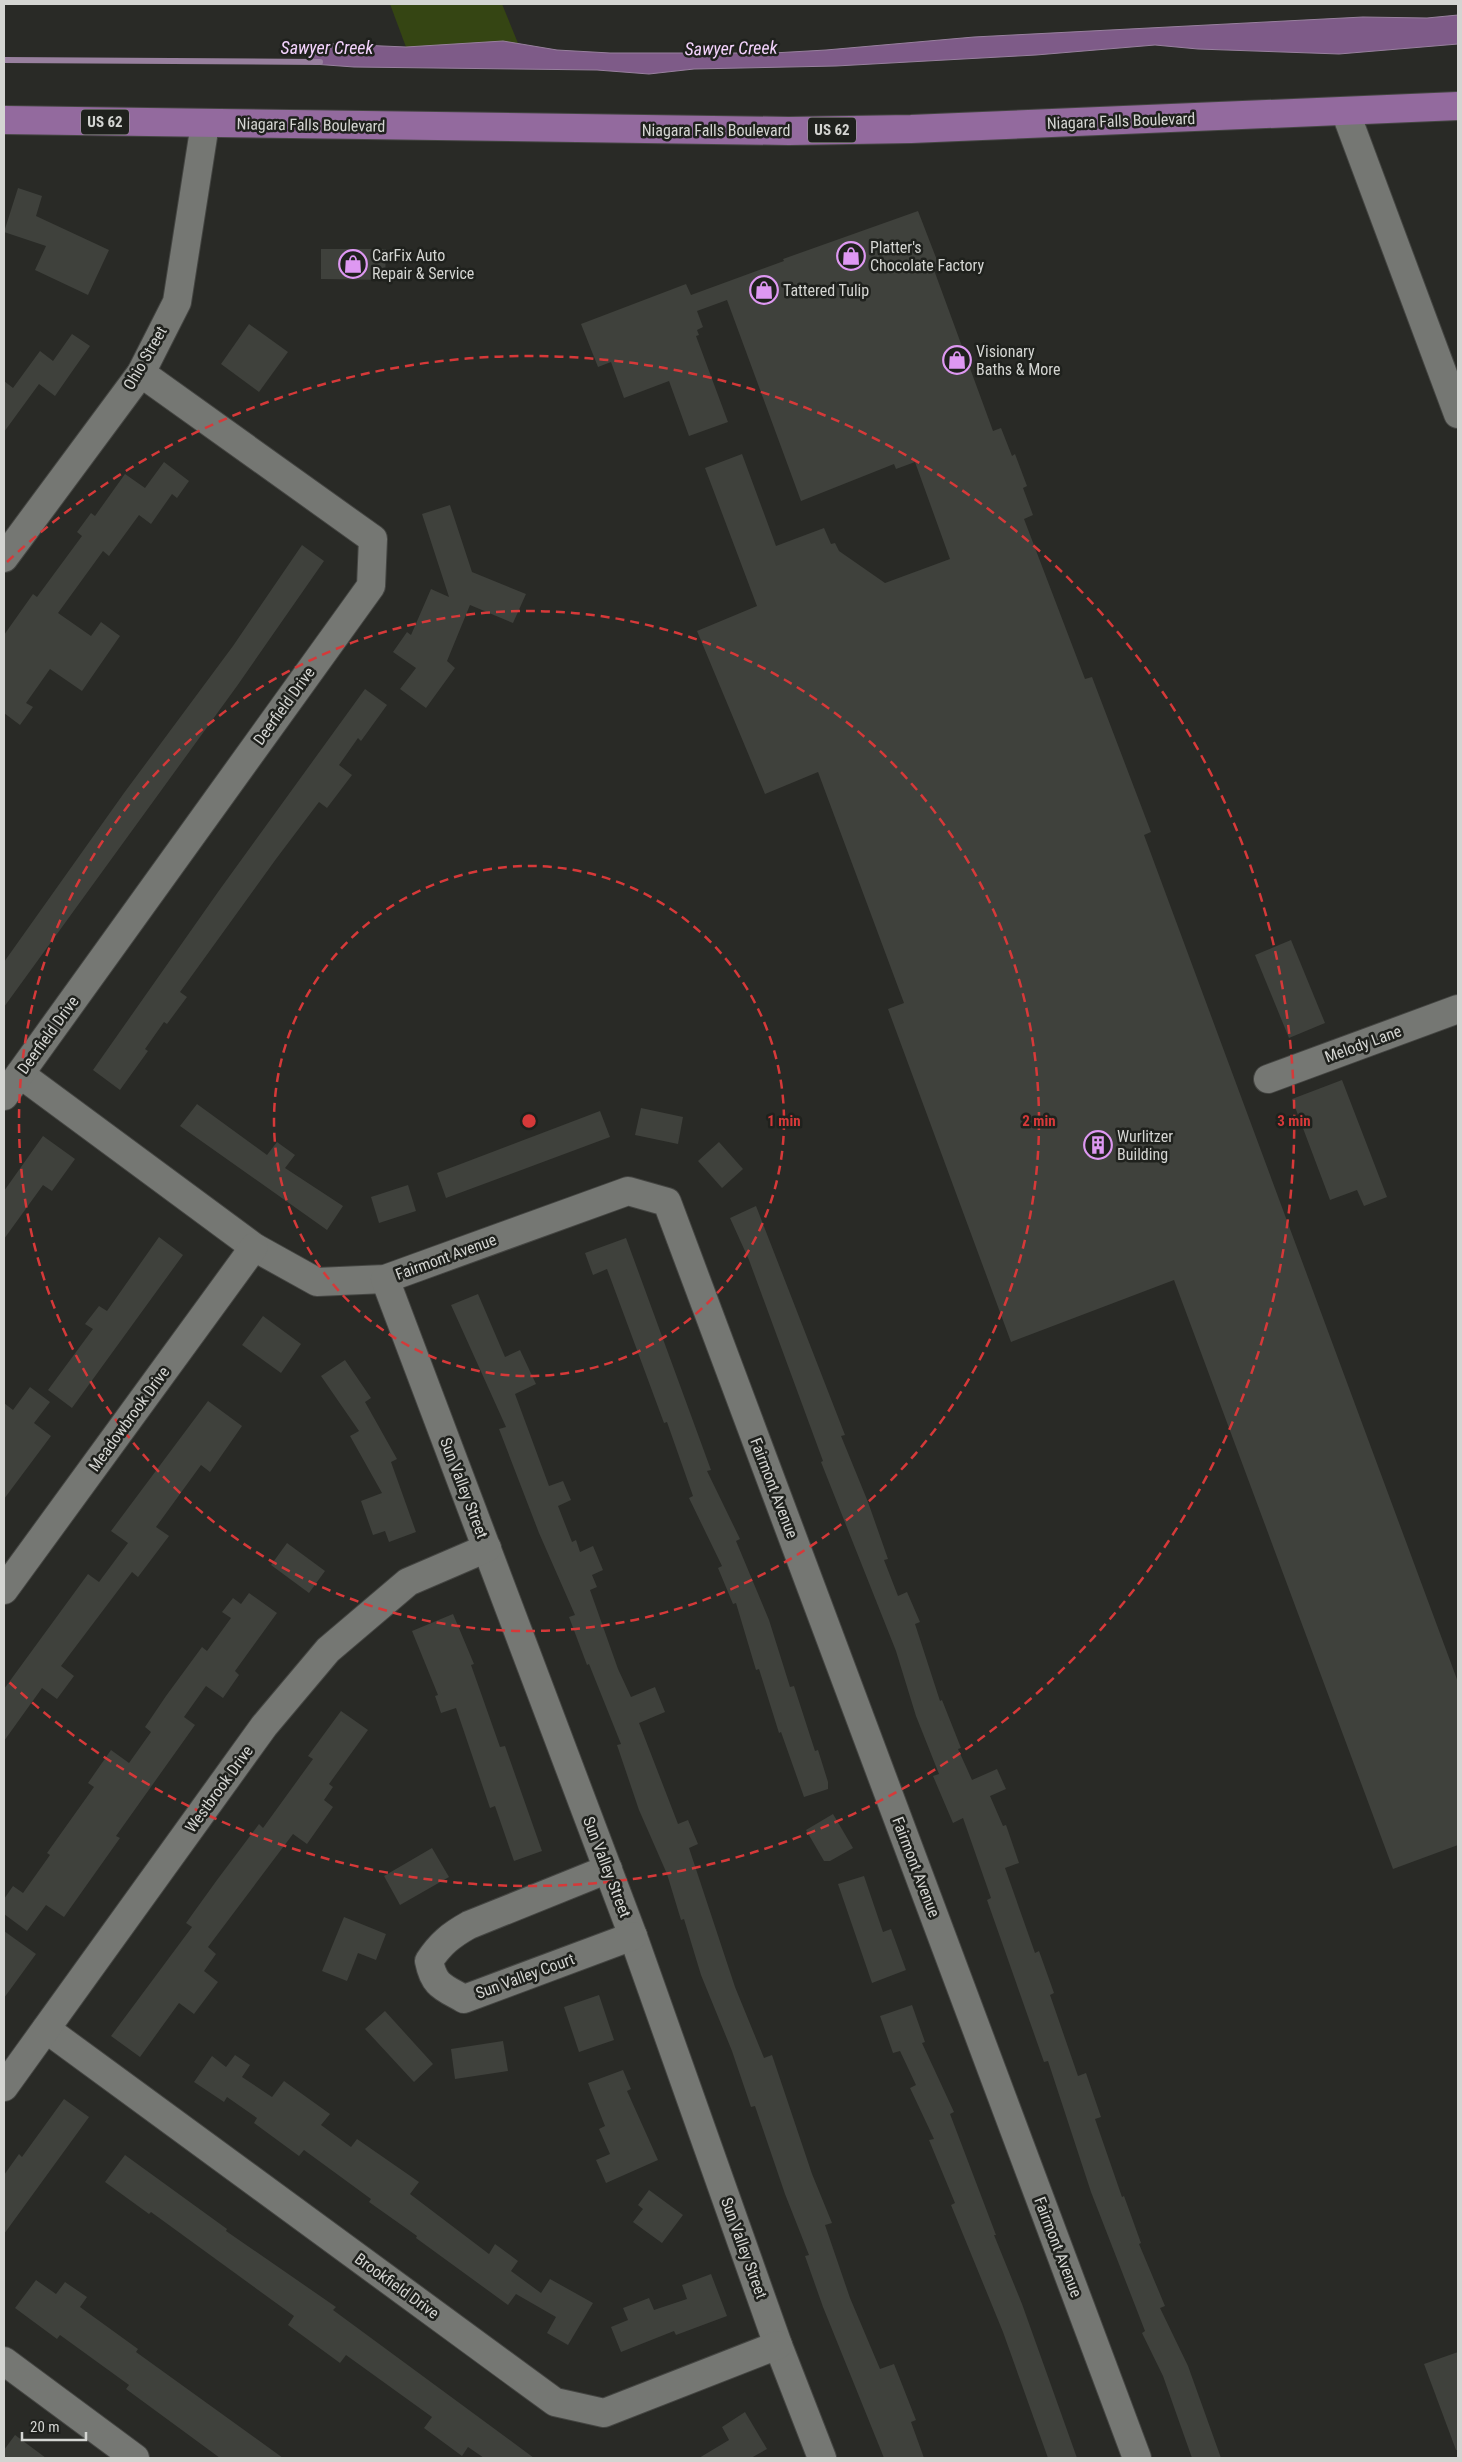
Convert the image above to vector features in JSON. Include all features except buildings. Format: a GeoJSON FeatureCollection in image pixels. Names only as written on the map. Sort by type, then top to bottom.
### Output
{"type":"FeatureCollection","features":[{"type":"Feature","properties":{"kind":"main road","name":"Niagara Falls Boulevard"},"geometry":{"type":"LineString","coordinates":[[4,120],[790,131],[911,129],[1458,106]]}},
{"type":"Feature","properties":{"kind":"street"},"geometry":{"type":"LineString","coordinates":[[1345,111],[1458,414]]}},
{"type":"Feature","properties":{"kind":"street","name":"Ohio Street"},"geometry":{"type":"LineString","coordinates":[[4,558],[140,372],[177,302],[205,124]]}},
{"type":"Feature","properties":{"kind":"street","name":"Deerfield Drive"},"geometry":{"type":"LineString","coordinates":[[4,1096],[371,586],[373,539],[140,372]]}},
{"type":"Feature","properties":{"kind":"street","name":"Melody Lane"},"geometry":{"type":"LineString","coordinates":[[1268,1079],[1458,1009]]}},
{"type":"Feature","properties":{"kind":"street","name":"Fairmont Avenue"},"geometry":{"type":"LineString","coordinates":[[20,1074],[254,1247],[317,1282],[385,1278],[628,1191],[667,1202],[1137,2458]]}},
{"type":"Feature","properties":{"kind":"street","name":"Meadowbrook Drive"},"geometry":{"type":"LineString","coordinates":[[4,1590],[254,1247]]}},
{"type":"Feature","properties":{"kind":"street","name":"Sun Valley Street"},"geometry":{"type":"LineString","coordinates":[[385,1278],[633,1936],[778,2345],[822,2458]]}},
{"type":"Feature","properties":{"kind":"street","name":"Westbrook Drive"},"geometry":{"type":"LineString","coordinates":[[4,2087],[264,1726],[328,1650],[408,1582],[487,1548]]}},
{"type":"Feature","properties":{"kind":"street","name":"Sun Valley Court"},"geometry":{"type":"LineString","coordinates":[[608,1869],[469,1925],[452,1934],[439,1945],[430,1961],[432,1977],[444,1988],[464,1999],[633,1936]]}},
{"type":"Feature","properties":{"kind":"street","name":"Brookfield Drive"},"geometry":{"type":"LineString","coordinates":[[46,2029],[555,2402],[604,2413],[778,2345]]}},
{"type":"Feature","properties":{"kind":"street"},"geometry":{"type":"LineString","coordinates":[[4,2361],[135,2458]]}},
{"type":"Feature","properties":{"kind":"green space"},"geometry":{"type":"Polygon","coordinates":[[[390,4],[502,4],[522,53],[406,47],[390,4]]]}},
{"type":"Feature","properties":{"kind":"water"},"geometry":{"type":"Polygon","coordinates":[[[1458,15],[1458,44],[1339,54],[1198,49],[1155,45],[1036,55],[836,66],[694,69],[649,74],[597,70],[354,67],[313,64],[313,43],[406,47],[503,41],[557,50],[610,53],[773,53],[974,37],[1363,17],[1427,18],[1458,15]]]}},
{"type":"Feature","properties":{"kind":"waterway","name":"Sawyer Creek"},"geometry":{"type":"LineString","coordinates":[[4,60],[320,62]]}},
{"type":"Feature","properties":{"kind":"place","name":"Platter's Chocolate Factory"},"geometry":{"type":"Point","coordinates":[851,256]}},
{"type":"Feature","properties":{"kind":"place","name":"CarFix Auto Repair & Service"},"geometry":{"type":"Point","coordinates":[353,264]}},
{"type":"Feature","properties":{"kind":"place","name":"Tattered Tulip"},"geometry":{"type":"Point","coordinates":[764,290]}},
{"type":"Feature","properties":{"kind":"place","name":"Visionary Baths & More"},"geometry":{"type":"Point","coordinates":[957,360]}},
{"type":"Feature","properties":{"kind":"place","name":"Wurlitzer Building"},"geometry":{"type":"Point","coordinates":[1098,1145]}}]}
